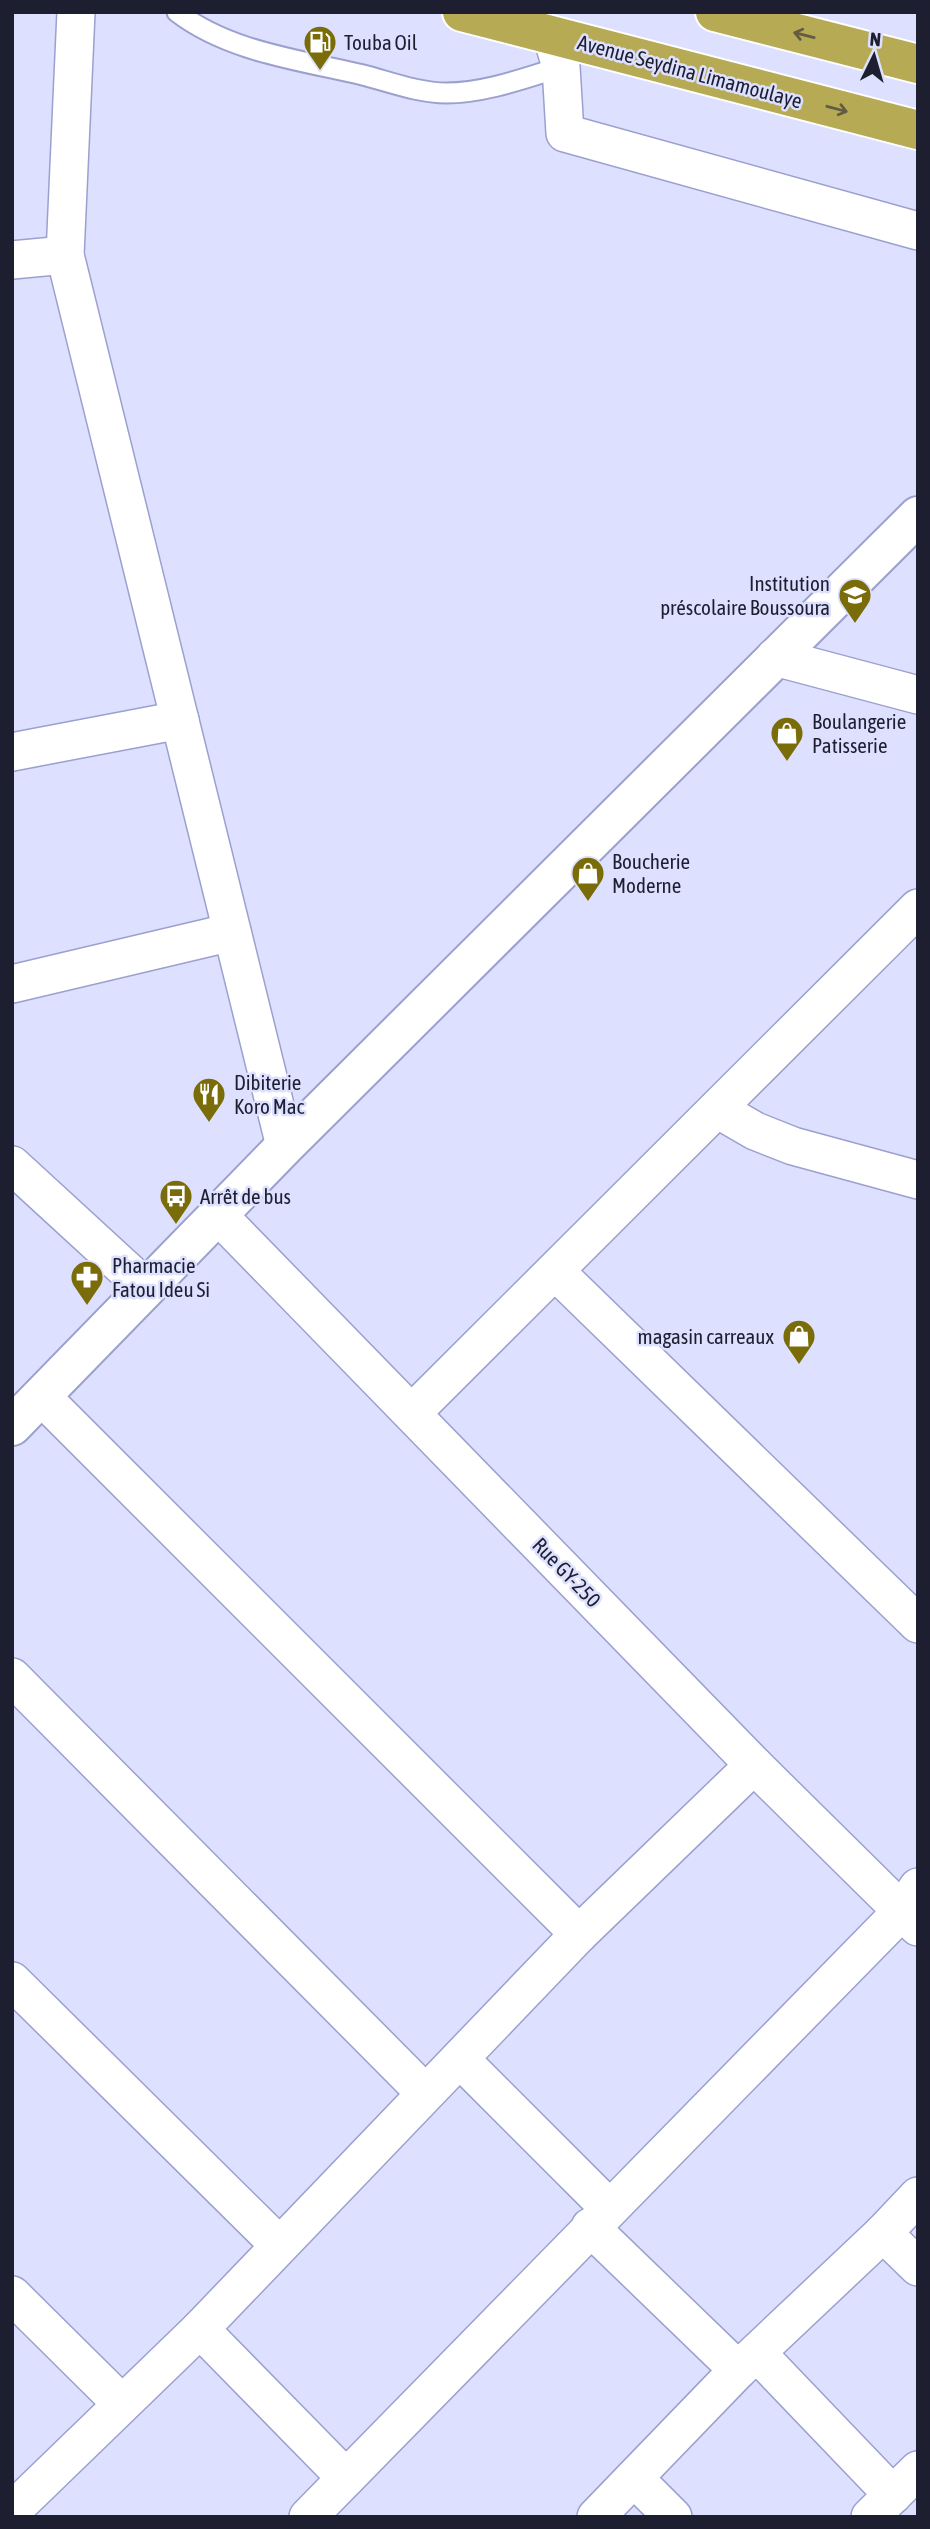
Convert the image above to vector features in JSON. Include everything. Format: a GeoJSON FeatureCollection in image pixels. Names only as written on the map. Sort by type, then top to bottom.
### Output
{"type":"FeatureCollection","features":[{"type":"Feature","properties":{"kind":"highway","name":"Avenue Seydina Limamoulaye"},"geometry":{"type":"LineString","coordinates":[[462,12],[556,51],[918,130]]}},
{"type":"Feature","properties":{"kind":"highway"},"geometry":{"type":"LineString","coordinates":[[718,12],[918,64]]}},
{"type":"Feature","properties":{"kind":"street"},"geometry":{"type":"LineString","coordinates":[[76,12],[65,255],[285,1146]]}},
{"type":"Feature","properties":{"kind":"street"},"geometry":{"type":"LineString","coordinates":[[556,51],[565,133],[918,231]]}},
{"type":"Feature","properties":{"kind":"street"},"geometry":{"type":"LineString","coordinates":[[12,260],[65,255]]}},
{"type":"Feature","properties":{"kind":"street"},"geometry":{"type":"LineString","coordinates":[[12,1426],[217,1214],[918,516]]}},
{"type":"Feature","properties":{"kind":"street"},"geometry":{"type":"LineString","coordinates":[[775,657],[918,695]]}},
{"type":"Feature","properties":{"kind":"street"},"geometry":{"type":"LineString","coordinates":[[12,752],[180,720]]}},
{"type":"Feature","properties":{"kind":"street"},"geometry":{"type":"LineString","coordinates":[[412,1413],[918,908]]}},
{"type":"Feature","properties":{"kind":"street"},"geometry":{"type":"LineString","coordinates":[[12,984],[232,932]]}},
{"type":"Feature","properties":{"kind":"street"},"geometry":{"type":"LineString","coordinates":[[717,1109],[755,1131],[793,1146],[914,1174]]}},
{"type":"Feature","properties":{"kind":"street"},"geometry":{"type":"LineString","coordinates":[[12,1165],[146,1288]]}},
{"type":"Feature","properties":{"kind":"street","name":"Rue GY-250"},"geometry":{"type":"LineString","coordinates":[[217,1214],[754,1765],[912,1908]]}},
{"type":"Feature","properties":{"kind":"street"},"geometry":{"type":"LineString","coordinates":[[555,1271],[918,1624]]}},
{"type":"Feature","properties":{"kind":"street"},"geometry":{"type":"LineString","coordinates":[[41,1396],[579,1934]]}},
{"type":"Feature","properties":{"kind":"street"},"geometry":{"type":"LineString","coordinates":[[12,1677],[425,2093]]}},
{"type":"Feature","properties":{"kind":"street"},"geometry":{"type":"LineString","coordinates":[[12,2511],[200,2329],[579,1934],[754,1765]]}},
{"type":"Feature","properties":{"kind":"street"},"geometry":{"type":"LineString","coordinates":[[311,2516],[600,2218],[912,1908]]}},
{"type":"Feature","properties":{"kind":"street"},"geometry":{"type":"LineString","coordinates":[[12,1981],[279,2245]]}},
{"type":"Feature","properties":{"kind":"street"},"geometry":{"type":"LineString","coordinates":[[460,2059],[600,2218],[748,2362],[894,2494]]}},
{"type":"Feature","properties":{"kind":"street"},"geometry":{"type":"LineString","coordinates":[[596,2517],[748,2362],[918,2196]]}},
{"type":"Feature","properties":{"kind":"street"},"geometry":{"type":"LineString","coordinates":[[883,2233],[918,2267]]}},
{"type":"Feature","properties":{"kind":"street"},"geometry":{"type":"LineString","coordinates":[[12,2295],[122,2404]]}},
{"type":"Feature","properties":{"kind":"street"},"geometry":{"type":"LineString","coordinates":[[200,2329],[346,2478]]}},
{"type":"Feature","properties":{"kind":"street"},"geometry":{"type":"LineString","coordinates":[[634,2478],[673,2517]]}},
{"type":"Feature","properties":{"kind":"lane"},"geometry":{"type":"LineString","coordinates":[[177,12],[217,37],[247,47],[429,91],[465,91],[523,79],[556,51]]}},
{"type":"Feature","properties":{"kind":"place","name":"Touba Oil"},"geometry":{"type":"Point","coordinates":[320,72]}},
{"type":"Feature","properties":{"kind":"place","name":"Institution préscolaire Boussoura"},"geometry":{"type":"Point","coordinates":[855,625]}},
{"type":"Feature","properties":{"kind":"place","name":"Boulangerie Patisserie"},"geometry":{"type":"Point","coordinates":[787,763]}},
{"type":"Feature","properties":{"kind":"place","name":"Boucherie Moderne"},"geometry":{"type":"Point","coordinates":[588,903]}},
{"type":"Feature","properties":{"kind":"place","name":"Dibiterie Koro Mac"},"geometry":{"type":"Point","coordinates":[209,1124]}},
{"type":"Feature","properties":{"kind":"place","name":"Arrêt de bus"},"geometry":{"type":"Point","coordinates":[176,1226]}},
{"type":"Feature","properties":{"kind":"place","name":"Pharmacie Fatou Ideu Si"},"geometry":{"type":"Point","coordinates":[87,1307]}},
{"type":"Feature","properties":{"kind":"place","name":"magasin carreaux"},"geometry":{"type":"Point","coordinates":[799,1366]}}]}
